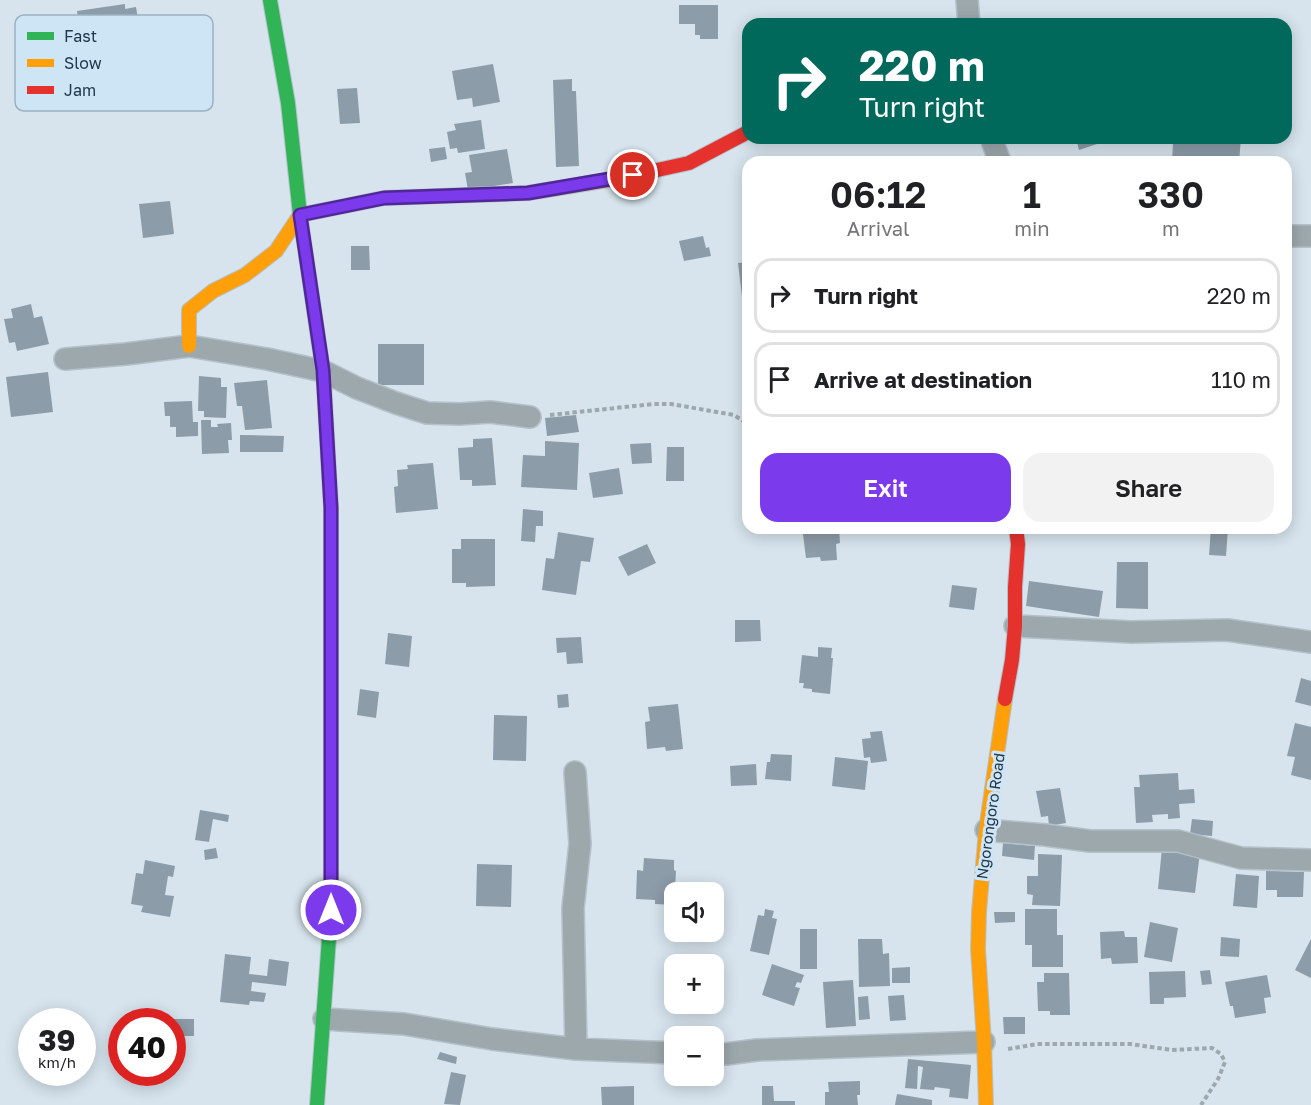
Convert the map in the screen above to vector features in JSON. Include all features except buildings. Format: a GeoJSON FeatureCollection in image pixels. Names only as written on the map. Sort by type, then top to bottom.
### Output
{"type":"FeatureCollection","features":[{"type":"Feature","properties":{"kind":"street"},"geometry":{"type":"LineString","coordinates":[[270,0],[288,103],[300,215],[323,370],[331,508],[331,910],[317,1105]]}},
{"type":"Feature","properties":{"kind":"street"},"geometry":{"type":"LineString","coordinates":[[967,0],[968,18]]}},
{"type":"Feature","properties":{"kind":"street"},"geometry":{"type":"LineString","coordinates":[[189,346],[189,310],[213,291],[245,275],[276,251],[300,215],[384,198],[528,193],[614,179],[689,163],[742,135]]}},
{"type":"Feature","properties":{"kind":"street"},"geometry":{"type":"LineString","coordinates":[[1292,236],[1311,236]]}},
{"type":"Feature","properties":{"kind":"street"},"geometry":{"type":"LineString","coordinates":[[65,359],[189,346],[267,358],[323,370],[357,387],[427,413],[460,414],[490,411],[530,417]]}},
{"type":"Feature","properties":{"kind":"street","name":"Ngorongoro Road"},"geometry":{"type":"LineString","coordinates":[[986,1105],[978,949],[979,912],[986,830],[1012,660],[1017,534]]}},
{"type":"Feature","properties":{"kind":"street"},"geometry":{"type":"LineString","coordinates":[[1015,626],[1131,632],[1227,630],[1311,642]]}},
{"type":"Feature","properties":{"kind":"street"},"geometry":{"type":"LineString","coordinates":[[575,772],[580,844],[573,909],[576,1049]]}},
{"type":"Feature","properties":{"kind":"street"},"geometry":{"type":"LineString","coordinates":[[986,830],[1090,841],[1178,841],[1241,858],[1311,860]]}},
{"type":"Feature","properties":{"kind":"street"},"geometry":{"type":"LineString","coordinates":[[324,1018],[404,1024],[492,1039],[576,1049],[664,1053]]}},
{"type":"Feature","properties":{"kind":"street"},"geometry":{"type":"LineString","coordinates":[[724,1054],[781,1048],[984,1047]]}},
{"type":"Feature","properties":{"kind":"path"},"geometry":{"type":"LineString","coordinates":[[530,417],[671,404],[734,415],[742,420]]}},
{"type":"Feature","properties":{"kind":"path"},"geometry":{"type":"LineString","coordinates":[[984,1047],[1037,1044],[1130,1044],[1172,1050],[1212,1048],[1221,1054],[1225,1062],[1218,1079],[1201,1105]]}},
{"type":"Feature","properties":{"kind":"traffic: fast"},"geometry":{"type":"LineString","coordinates":[[270,0],[288,103],[300,215],[324,386]]}},
{"type":"Feature","properties":{"kind":"traffic: fast"},"geometry":{"type":"LineString","coordinates":[[317,1105],[331,910],[331,665]]}},
{"type":"Feature","properties":{"kind":"traffic: slow"},"geometry":{"type":"LineString","coordinates":[[189,346],[189,310],[213,291],[245,275],[276,251],[300,215],[384,198],[528,193],[621,178]]}},
{"type":"Feature","properties":{"kind":"traffic: slow"},"geometry":{"type":"LineString","coordinates":[[324,386],[331,508],[331,665]]}},
{"type":"Feature","properties":{"kind":"traffic: slow"},"geometry":{"type":"LineString","coordinates":[[986,1105],[978,949],[979,912],[986,830],[1005,699]]}},
{"type":"Feature","properties":{"kind":"traffic: jam"},"geometry":{"type":"LineString","coordinates":[[621,178],[689,163],[742,135]]}},
{"type":"Feature","properties":{"kind":"traffic: jam"},"geometry":{"type":"LineString","coordinates":[[1005,699],[1015,626],[1017,534]]}},
{"type":"Feature","properties":{"kind":"route"},"geometry":{"type":"LineString","coordinates":[[331,910],[331,508],[323,370],[300,215],[384,198],[528,193],[633,175]]}}]}
